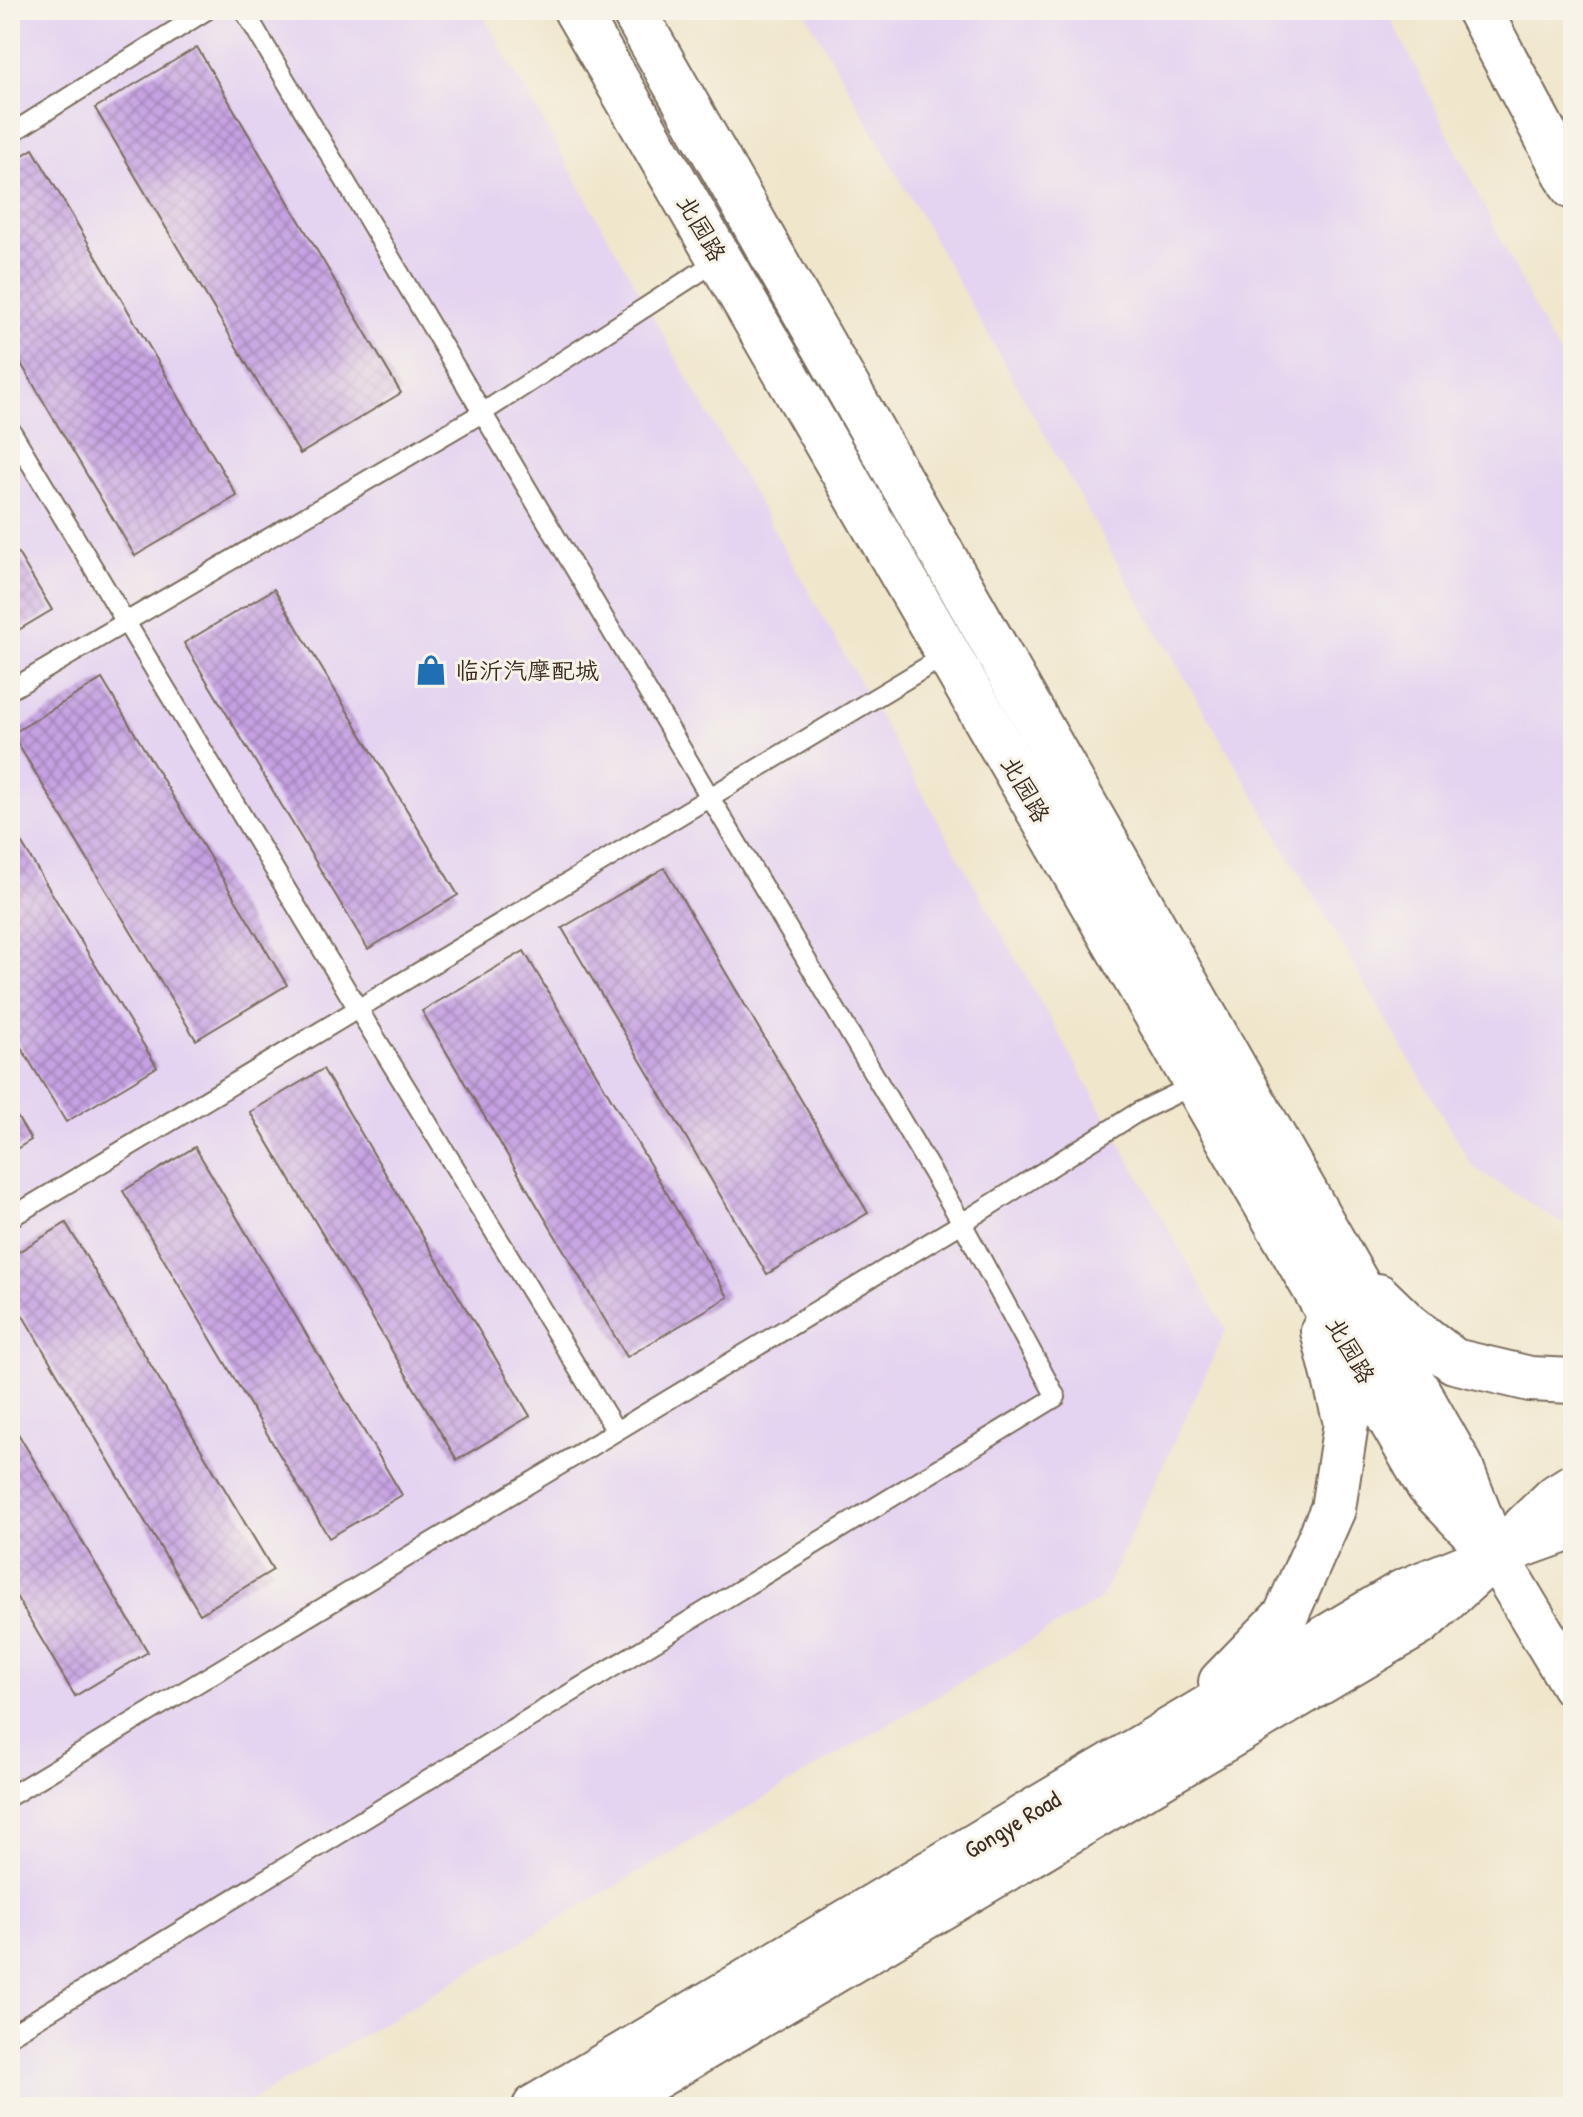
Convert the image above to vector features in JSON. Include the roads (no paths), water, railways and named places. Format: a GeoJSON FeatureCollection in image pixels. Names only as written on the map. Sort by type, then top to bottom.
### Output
{"type":"FeatureCollection","features":[{"type":"Feature","properties":{"kind":"main road","name":"北园路"},"geometry":{"type":"LineString","coordinates":[[576,10],[1196,1084],[1327,1271]]}},
{"type":"Feature","properties":{"kind":"main road","name":"北园路"},"geometry":{"type":"LineString","coordinates":[[633,10],[1327,1271],[1428,1485],[1495,1555],[1573,1685]]}},
{"type":"Feature","properties":{"kind":"main road"},"geometry":{"type":"LineString","coordinates":[[1479,10],[1573,187]]}},
{"type":"Feature","properties":{"kind":"main road"},"geometry":{"type":"LineString","coordinates":[[1327,1271],[1409,1326],[1454,1361],[1530,1379],[1573,1381]]}},
{"type":"Feature","properties":{"kind":"main road"},"geometry":{"type":"LineString","coordinates":[[1178,1726],[1286,1615],[1333,1509],[1346,1423],[1327,1271]]}},
{"type":"Feature","properties":{"kind":"main road"},"geometry":{"type":"LineString","coordinates":[[1495,1555],[1557,1496],[1573,1486]]}},
{"type":"Feature","properties":{"kind":"main road","name":"Gongye Road"},"geometry":{"type":"LineString","coordinates":[[535,2107],[1403,1592],[1573,1527]]}},
{"type":"Feature","properties":{"kind":"main road","name":"Gongye Road"},"geometry":{"type":"LineString","coordinates":[[605,2107],[1420,1623],[1495,1555]]}},
{"type":"Feature","properties":{"kind":"lane"},"geometry":{"type":"LineString","coordinates":[[10,134],[207,10]]}},
{"type":"Feature","properties":{"kind":"lane"},"geometry":{"type":"LineString","coordinates":[[10,2035],[1056,1397],[962,1223],[244,10]]}},
{"type":"Feature","properties":{"kind":"lane"},"geometry":{"type":"LineString","coordinates":[[10,690],[482,413],[720,259]]}},
{"type":"Feature","properties":{"kind":"lane"},"geometry":{"type":"LineString","coordinates":[[10,429],[616,1431]]}},
{"type":"Feature","properties":{"kind":"lane"},"geometry":{"type":"LineString","coordinates":[[10,1218],[948,654]]}},
{"type":"Feature","properties":{"kind":"lane"},"geometry":{"type":"LineString","coordinates":[[10,1796],[962,1223],[1138,1112],[1196,1084]]}},
{"type":"Feature","properties":{"kind":"place","name":"临沂汽摩配城"},"geometry":{"type":"Point","coordinates":[431,670]}}]}
